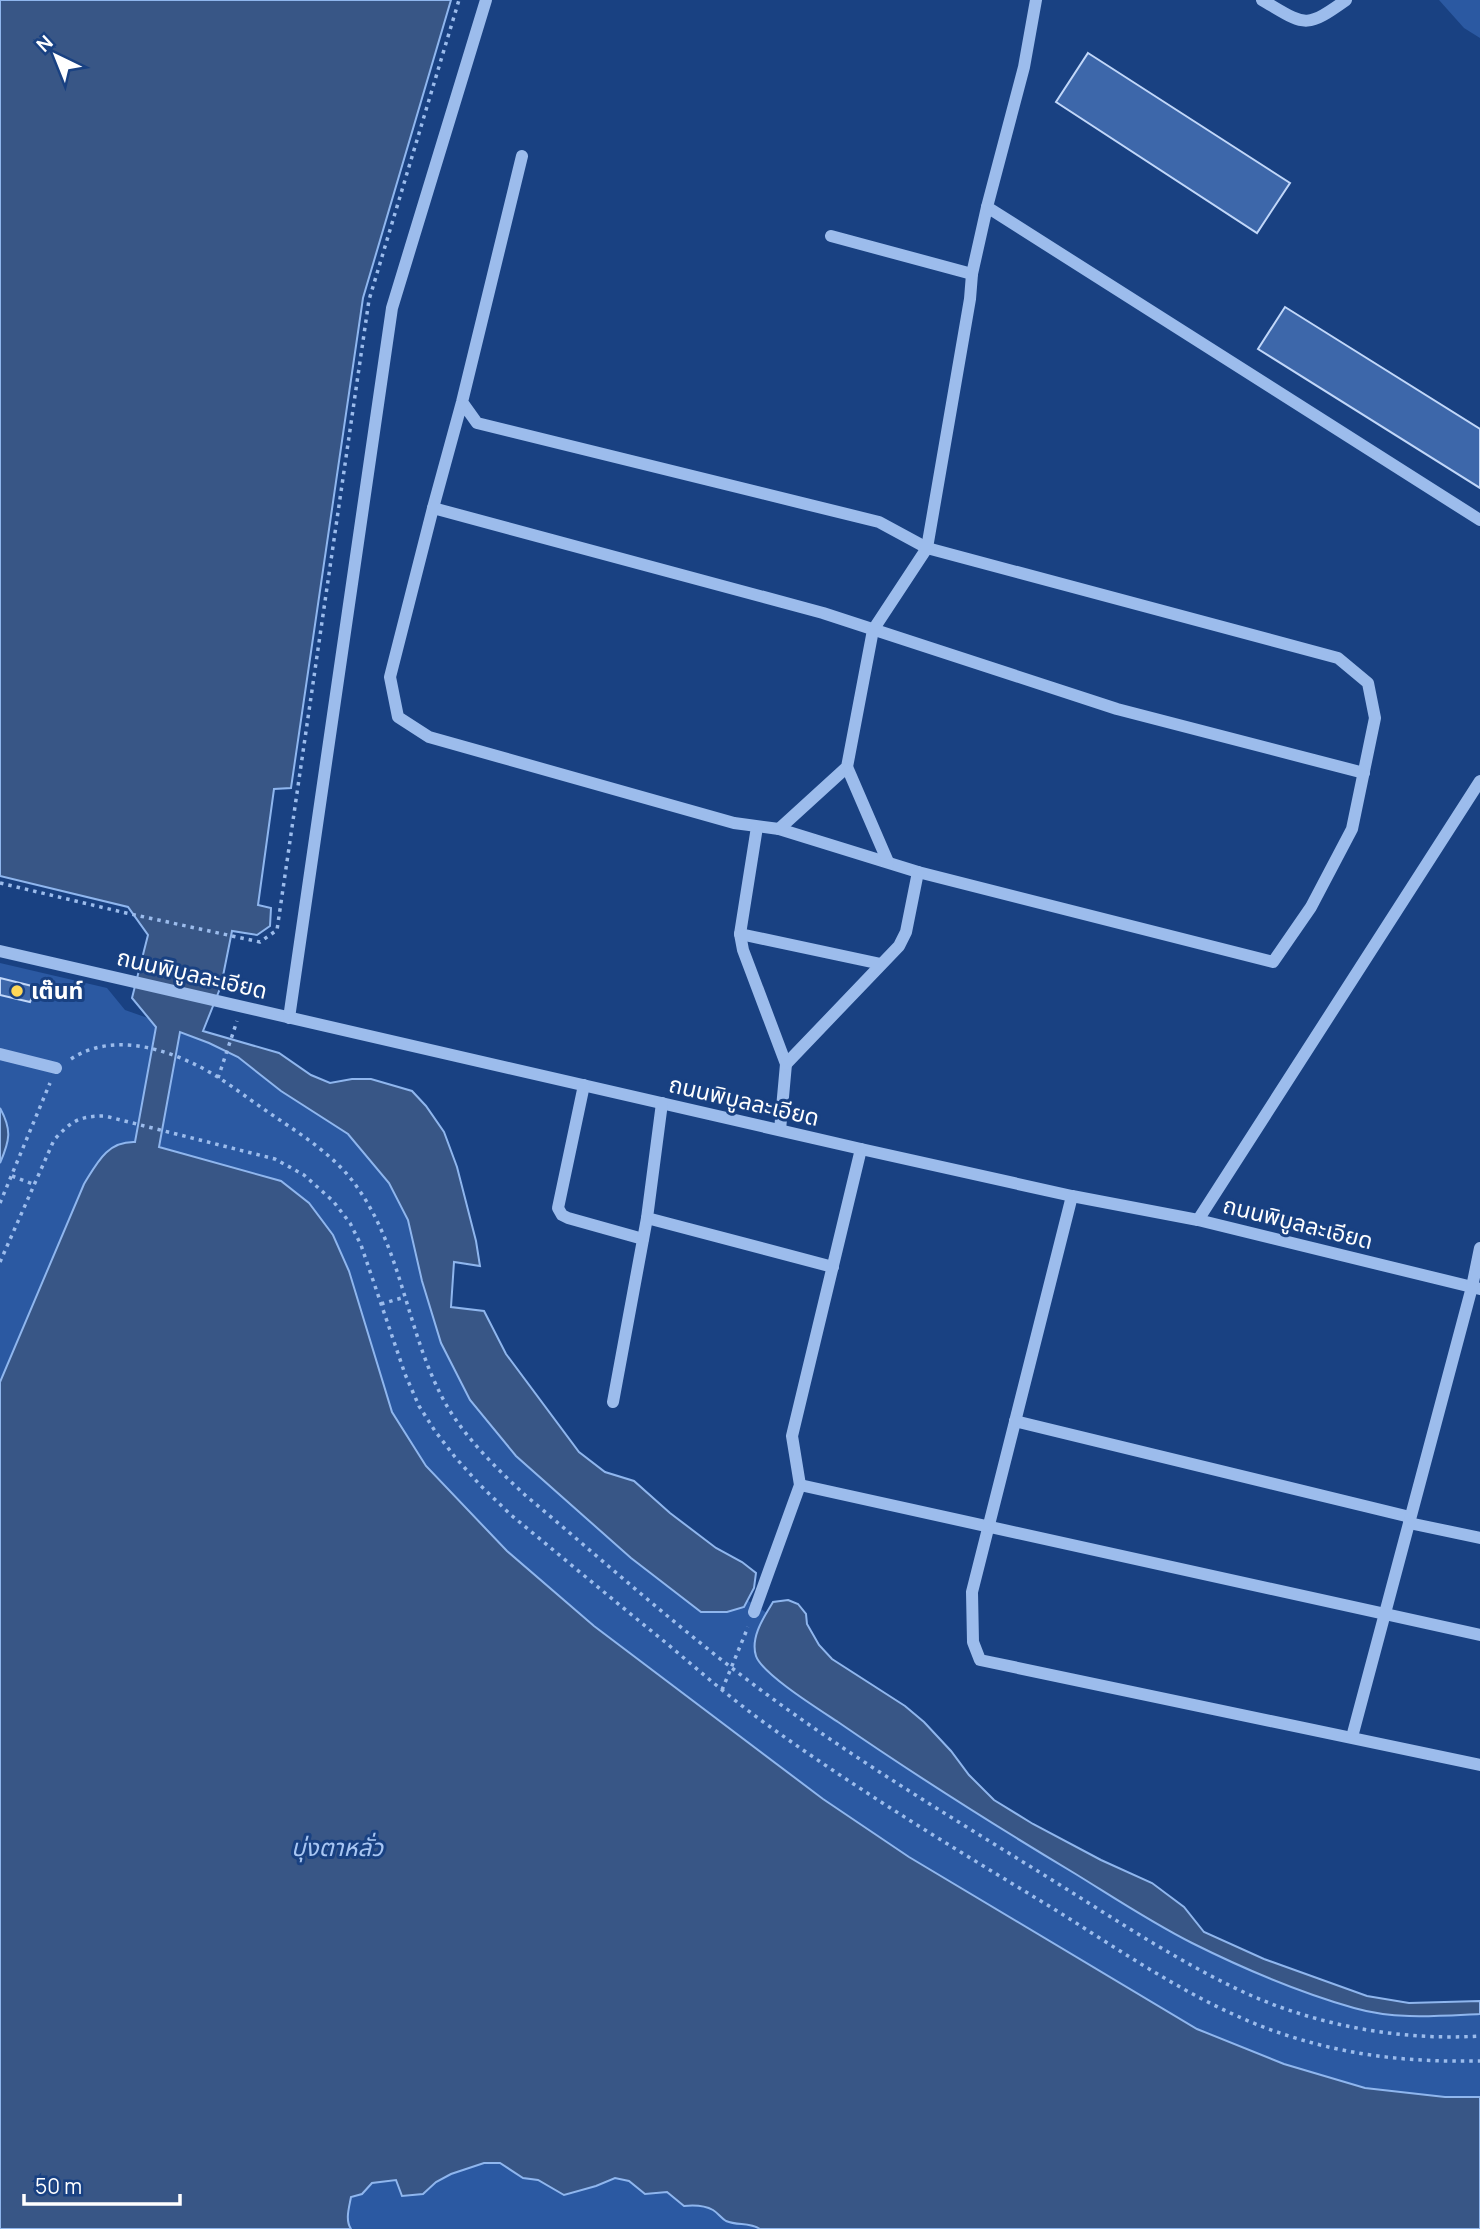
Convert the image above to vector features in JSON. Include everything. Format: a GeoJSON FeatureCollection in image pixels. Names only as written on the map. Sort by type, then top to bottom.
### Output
{"type":"FeatureCollection","features":[{"type":"Feature","properties":{"kind":"street"},"geometry":{"type":"LineString","coordinates":[[289,1018],[392,308],[486,0]]}},
{"type":"Feature","properties":{"kind":"street"},"geometry":{"type":"LineString","coordinates":[[888,862],[847,766],[873,630],[927,548],[968,312],[972,274],[1024,67],[1036,0]]}},
{"type":"Feature","properties":{"kind":"street"},"geometry":{"type":"LineString","coordinates":[[1262,0],[1293,18],[1308,22],[1322,18],[1346,0]]}},
{"type":"Feature","properties":{"kind":"street"},"geometry":{"type":"LineString","coordinates":[[462,402],[477,423],[879,522],[927,548],[1338,657],[1368,683],[1375,718],[1352,829],[1311,908],[1273,962],[918,872],[779,830],[734,823],[429,737],[398,717],[390,677],[462,402],[522,156]]}},
{"type":"Feature","properties":{"kind":"street"},"geometry":{"type":"LineString","coordinates":[[987,207],[1480,520]]}},
{"type":"Feature","properties":{"kind":"street"},"geometry":{"type":"LineString","coordinates":[[831,236],[972,274]]}},
{"type":"Feature","properties":{"kind":"street"},"geometry":{"type":"LineString","coordinates":[[433,508],[823,613],[1116,709],[1364,773]]}},
{"type":"Feature","properties":{"kind":"street"},"geometry":{"type":"LineString","coordinates":[[779,830],[847,766]]}},
{"type":"Feature","properties":{"kind":"street"},"geometry":{"type":"LineString","coordinates":[[1198,1220],[1480,781]]}},
{"type":"Feature","properties":{"kind":"street"},"geometry":{"type":"LineString","coordinates":[[757,827],[740,934],[743,950],[786,1064],[780,1130]]}},
{"type":"Feature","properties":{"kind":"street"},"geometry":{"type":"LineString","coordinates":[[786,1064],[899,946],[906,932],[918,872]]}},
{"type":"Feature","properties":{"kind":"street"},"geometry":{"type":"LineString","coordinates":[[740,934],[881,964]]}},
{"type":"Feature","properties":{"kind":"street","name":"ถนนพิบูลละเอียด"},"geometry":{"type":"LineString","coordinates":[[0,951],[861,1149],[1072,1196],[1198,1220],[1476,1288]]}},
{"type":"Feature","properties":{"kind":"street"},"geometry":{"type":"LineString","coordinates":[[0,1054],[57,1069]]}},
{"type":"Feature","properties":{"kind":"street"},"geometry":{"type":"LineString","coordinates":[[584,1085],[558,1208],[568,1217],[643,1239]]}},
{"type":"Feature","properties":{"kind":"street"},"geometry":{"type":"LineString","coordinates":[[613,1402],[647,1218],[662,1103]]}},
{"type":"Feature","properties":{"kind":"street"},"geometry":{"type":"LineString","coordinates":[[754,1612],[800,1485],[792,1436],[861,1149]]}},
{"type":"Feature","properties":{"kind":"street"},"geometry":{"type":"LineString","coordinates":[[1072,1196],[972,1592],[973,1642],[980,1660],[1480,1765]]}},
{"type":"Feature","properties":{"kind":"street"},"geometry":{"type":"LineString","coordinates":[[647,1218],[833,1267]]}},
{"type":"Feature","properties":{"kind":"street"},"geometry":{"type":"LineString","coordinates":[[1352,1737],[1476,1288],[1480,1248]]}},
{"type":"Feature","properties":{"kind":"street"},"geometry":{"type":"LineString","coordinates":[[1015,1421],[1480,1538]]}},
{"type":"Feature","properties":{"kind":"street"},"geometry":{"type":"LineString","coordinates":[[800,1485],[1480,1635]]}},
{"type":"Feature","properties":{"kind":"path"},"geometry":{"type":"LineString","coordinates":[[0,883],[235,937]]}},
{"type":"Feature","properties":{"kind":"path"},"geometry":{"type":"LineString","coordinates":[[218,1078],[233,1032]]}},
{"type":"Feature","properties":{"kind":"path"},"geometry":{"type":"LineString","coordinates":[[0,1203],[57,1069],[76,1055],[99,1046],[124,1044],[193,1063],[312,1142],[356,1185],[385,1237],[426,1363],[438,1391],[454,1417],[495,1468],[732,1667],[832,1740],[933,1807],[1198,1969],[1240,1990],[1298,2013],[1335,2023],[1382,2032],[1427,2036],[1480,2036]]}},
{"type":"Feature","properties":{"kind":"path"},"geometry":{"type":"LineString","coordinates":[[0,1262],[54,1140],[69,1124],[86,1116],[106,1116],[133,1122],[275,1159],[304,1175],[334,1201],[350,1223],[361,1245],[405,1374],[419,1406],[435,1431],[480,1485],[511,1515],[722,1690],[822,1763],[922,1828],[1185,1990],[1237,2017],[1297,2039],[1377,2058],[1432,2062],[1480,2061]]}},
{"type":"Feature","properties":{"kind":"path"},"geometry":{"type":"LineString","coordinates":[[12,1176],[33,1184]]}},
{"type":"Feature","properties":{"kind":"path"},"geometry":{"type":"LineString","coordinates":[[381,1304],[405,1297]]}},
{"type":"Feature","properties":{"kind":"path"},"geometry":{"type":"LineString","coordinates":[[722,1690],[754,1612]]}},
{"type":"Feature","properties":{"kind":"shaded area"},"geometry":{"type":"Polygon","coordinates":[[[1439,0],[1480,0],[1480,38],[1464,28],[1439,0]]]}},
{"type":"Feature","properties":{"kind":"shaded area","name":"บุ่งตาหลั่ว"},"geometry":{"type":"Polygon","coordinates":[[[0,963],[107,988],[125,1010],[222,1044],[349,1125],[390,1173],[475,1388],[744,1598],[773,1617],[765,1655],[1202,1939],[1385,2006],[1480,2008],[1480,2229],[0,2229],[0,963]]]}},
{"type":"Feature","properties":{"kind":"water","name":"บุ่งตาหลั่ว"},"geometry":{"type":"Polygon","coordinates":[[[0,0],[451,0],[363,298],[291,788],[274,789],[258,905],[271,908],[270,926],[257,935],[232,931],[221,986],[203,1031],[279,1053],[311,1075],[330,1083],[371,1079],[412,1091],[444,1132],[457,1167],[476,1241],[480,1266],[454,1262],[451,1307],[484,1311],[506,1354],[579,1452],[605,1472],[634,1481],[716,1548],[756,1573],[754,1588],[744,1607],[727,1612],[701,1612],[631,1558],[516,1456],[470,1400],[441,1343],[422,1281],[408,1220],[389,1183],[348,1134],[281,1091],[238,1057],[180,1032],[159,1147],[281,1181],[309,1203],[333,1235],[349,1271],[392,1412],[426,1466],[507,1551],[594,1626],[823,1799],[909,1857],[1197,2029],[1284,2064],[1365,2088],[1445,2097],[1480,2097],[1480,2229],[760,2229],[726,2221],[706,2207],[684,2206],[667,2192],[645,2194],[629,2181],[615,2178],[564,2195],[538,2180],[523,2178],[500,2163],[484,2163],[451,2174],[436,2182],[423,2194],[402,2196],[396,2180],[372,2183],[362,2194],[351,2197],[348,2218],[351,2229],[0,2229],[0,1382],[84,1184],[98,1161],[110,1149],[135,1142],[156,1027],[132,998],[148,935],[128,907],[0,876],[0,0]]]}},
{"type":"Feature","properties":{"kind":"water"},"geometry":{"type":"Polygon","coordinates":[[[0,1108],[8,1135],[0,1163],[0,1108]]]}},
{"type":"Feature","properties":{"kind":"water"},"geometry":{"type":"Polygon","coordinates":[[[788,1600],[798,1604],[806,1614],[807,1624],[819,1645],[832,1659],[905,1706],[924,1722],[994,1800],[1101,1860],[1152,1883],[1184,1907],[1204,1932],[1264,1959],[1367,1996],[1409,2003],[1480,2001],[1480,2014],[1401,2016],[1354,2008],[1251,1971],[1147,1918],[925,1780],[780,1682],[756,1656],[755,1642],[762,1621],[773,1602],[788,1600]]]}},
{"type":"Feature","properties":{"kind":"building"},"geometry":{"type":"Polygon","coordinates":[[[1088,53],[1290,183],[1257,233],[1056,102],[1088,53]]]}},
{"type":"Feature","properties":{"kind":"building"},"geometry":{"type":"Polygon","coordinates":[[[1285,307],[1480,429],[1480,488],[1258,349],[1285,307]]]}},
{"type":"Feature","properties":{"kind":"building","name":"เต๊นท์"},"geometry":{"type":"Polygon","coordinates":[[[0,978],[36,987],[30,1002],[0,995],[0,978]]]}},
{"type":"Feature","properties":{"kind":"place","name":"เต๊นท์"},"geometry":{"type":"Point","coordinates":[17,991]}}]}
